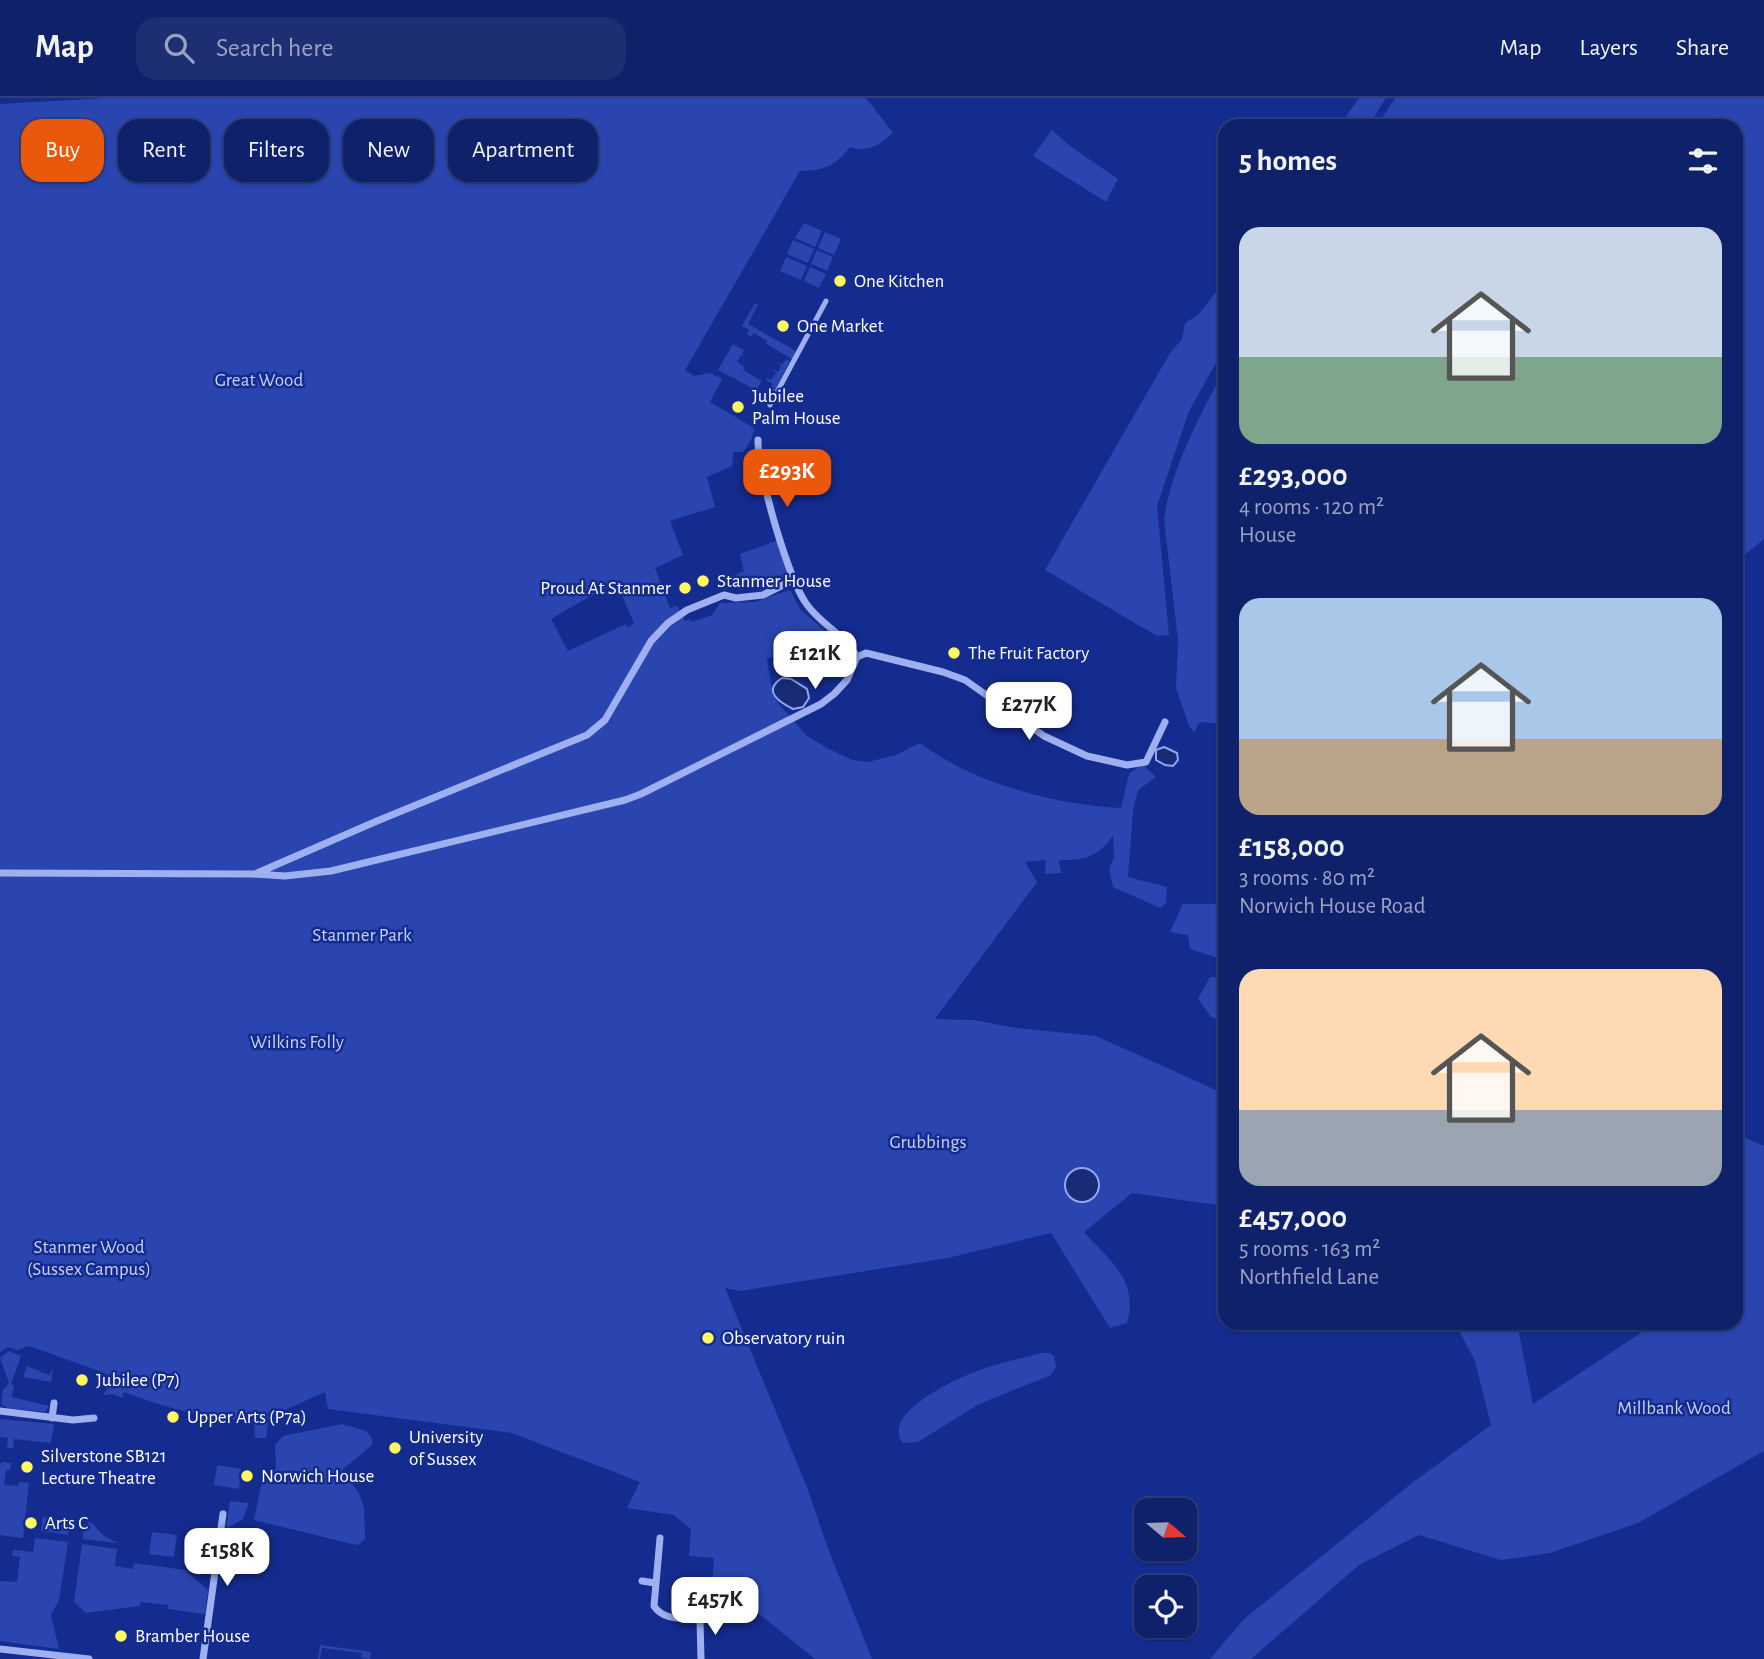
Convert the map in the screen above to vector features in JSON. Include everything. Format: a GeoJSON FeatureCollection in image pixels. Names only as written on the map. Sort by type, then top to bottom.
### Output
{"type":"FeatureCollection","features":[{"type":"Feature","properties":{"kind":"street"},"geometry":{"type":"LineString","coordinates":[[770,405],[825,301]]}},
{"type":"Feature","properties":{"kind":"street"},"geometry":{"type":"LineString","coordinates":[[758,440],[763,478],[793,580],[805,603],[849,644],[857,657]]}},
{"type":"Feature","properties":{"kind":"street"},"geometry":{"type":"LineString","coordinates":[[255,874],[587,735],[604,720],[651,641],[668,623],[687,610],[724,595],[736,598],[763,595],[793,580]]}},
{"type":"Feature","properties":{"kind":"street"},"geometry":{"type":"LineString","coordinates":[[0,873],[285,876],[331,871],[633,797],[821,704],[847,680],[857,657],[866,653],[965,680],[1044,736],[1070,750],[1100,760],[1127,765],[1146,762],[1165,722]]}},
{"type":"Feature","properties":{"kind":"street"},"geometry":{"type":"LineString","coordinates":[[52,1418],[54,1403]]}},
{"type":"Feature","properties":{"kind":"street"},"geometry":{"type":"LineString","coordinates":[[0,1411],[52,1418],[94,1418]]}},
{"type":"Feature","properties":{"kind":"street"},"geometry":{"type":"LineString","coordinates":[[203,1659],[223,1514]]}},
{"type":"Feature","properties":{"kind":"street"},"geometry":{"type":"LineString","coordinates":[[660,1538],[653,1603],[658,1613],[664,1616],[700,1620],[701,1659]]}},
{"type":"Feature","properties":{"kind":"street"},"geometry":{"type":"LineString","coordinates":[[642,1581],[655,1583]]}},
{"type":"Feature","properties":{"kind":"street"},"geometry":{"type":"LineString","coordinates":[[0,1649],[89,1659]]}},
{"type":"Feature","properties":{"kind":"green space"},"geometry":{"type":"Polygon","coordinates":[[[106,98],[866,98],[893,133],[873,147],[850,147],[828,166],[800,171],[685,370],[694,376],[710,373],[722,379],[710,402],[754,428],[743,452],[733,452],[732,466],[707,477],[715,507],[670,521],[683,555],[655,568],[670,608],[677,606],[685,621],[690,619],[692,622],[712,615],[720,603],[754,602],[790,590],[800,609],[833,638],[821,660],[809,668],[794,666],[772,657],[767,659],[773,695],[807,736],[852,760],[868,762],[896,755],[920,743],[964,770],[1016,789],[1069,802],[1121,808],[1129,774],[1142,764],[1156,777],[1138,790],[1133,811],[1128,877],[1167,887],[1166,903],[1160,908],[1113,887],[1109,869],[1114,857],[1113,835],[1102,848],[1090,856],[1059,860],[1061,873],[1045,874],[1046,860],[1025,862],[1037,882],[935,1019],[974,1020],[1016,1028],[1096,1036],[1218,1091],[1218,1205],[1132,1193],[1084,1232],[1112,1262],[1129,1295],[1127,1323],[1110,1328],[1051,1233],[948,1258],[740,1291],[725,1288],[808,1490],[872,1659],[815,1659],[753,1609],[711,1600],[714,1558],[689,1556],[691,1529],[674,1515],[627,1508],[640,1482],[512,1433],[328,1409],[325,1392],[269,1417],[266,1438],[255,1438],[254,1420],[220,1418],[188,1412],[124,1392],[122,1398],[112,1394],[103,1395],[114,1380],[102,1372],[29,1346],[17,1350],[8,1347],[0,1352],[0,104],[106,98]],[[617,584],[551,619],[568,651],[626,624],[628,628],[634,623],[617,584]]]}},
{"type":"Feature","properties":{"kind":"green space"},"geometry":{"type":"Polygon","coordinates":[[[1359,98],[1386,98],[1372,119],[1344,119],[1359,98]]]}},
{"type":"Feature","properties":{"kind":"green space"},"geometry":{"type":"Polygon","coordinates":[[[1395,98],[1764,98],[1764,539],[1743,556],[1743,119],[1382,119],[1395,98]]]}},
{"type":"Feature","properties":{"kind":"green space"},"geometry":{"type":"Polygon","coordinates":[[[1052,130],[1070,146],[1118,179],[1106,202],[1033,156],[1052,130]]]}},
{"type":"Feature","properties":{"kind":"green space"},"geometry":{"type":"Polygon","coordinates":[[[804,223],[822,231],[815,247],[795,238],[804,223]]]}},
{"type":"Feature","properties":{"kind":"green space"},"geometry":{"type":"Polygon","coordinates":[[[825,232],[841,239],[834,255],[818,248],[825,232]]]}},
{"type":"Feature","properties":{"kind":"green space"},"geometry":{"type":"Polygon","coordinates":[[[793,240],[814,249],[808,263],[787,254],[793,240]]]}},
{"type":"Feature","properties":{"kind":"green space"},"geometry":{"type":"Polygon","coordinates":[[[817,250],[833,257],[827,271],[811,264],[817,250]]]}},
{"type":"Feature","properties":{"kind":"green space"},"geometry":{"type":"Polygon","coordinates":[[[786,257],[807,266],[801,280],[780,271],[786,257]]]}},
{"type":"Feature","properties":{"kind":"green space"},"geometry":{"type":"Polygon","coordinates":[[[810,267],[826,274],[819,288],[804,281],[810,267]]]}},
{"type":"Feature","properties":{"kind":"green space"},"geometry":{"type":"Polygon","coordinates":[[[1218,289],[1218,359],[1189,411],[1157,506],[1169,635],[1157,636],[1045,570],[1170,353],[1182,339],[1185,323],[1199,314],[1218,289]]]}},
{"type":"Feature","properties":{"kind":"green space"},"geometry":{"type":"Polygon","coordinates":[[[755,303],[758,304],[748,324],[796,351],[792,359],[766,344],[767,341],[754,333],[751,337],[747,334],[749,330],[742,326],[755,303]]]}},
{"type":"Feature","properties":{"kind":"green space"},"geometry":{"type":"Polygon","coordinates":[[[733,344],[744,350],[744,356],[741,355],[737,362],[745,367],[743,370],[762,381],[756,390],[718,370],[733,344]]]}},
{"type":"Feature","properties":{"kind":"green space"},"geometry":{"type":"Polygon","coordinates":[[[786,359],[790,361],[772,395],[770,389],[773,384],[766,380],[771,380],[777,374],[772,369],[778,372],[781,366],[776,361],[782,365],[786,359]]]}},
{"type":"Feature","properties":{"kind":"green space"},"geometry":{"type":"Polygon","coordinates":[[[1218,382],[1218,724],[1200,722],[1194,732],[1189,726],[1176,688],[1178,640],[1164,519],[1173,480],[1218,382]]]}},
{"type":"Feature","properties":{"kind":"green space"},"geometry":{"type":"Polygon","coordinates":[[[779,540],[788,572],[782,582],[762,590],[741,586],[724,589],[722,581],[744,571],[740,554],[779,540]]]}},
{"type":"Feature","properties":{"kind":"green space"},"geometry":{"type":"Polygon","coordinates":[[[1183,904],[1218,904],[1218,958],[1190,949],[1188,935],[1170,932],[1183,904]]]}},
{"type":"Feature","properties":{"kind":"green space"},"geometry":{"type":"Polygon","coordinates":[[[1210,977],[1218,977],[1218,1020],[1211,1017],[1198,999],[1210,977]]]}},
{"type":"Feature","properties":{"kind":"green space","name":"Millbank Wood"},"geometry":{"type":"Polygon","coordinates":[[[1743,1137],[1764,1146],[1764,1451],[1638,1523],[1550,1553],[1501,1560],[1419,1535],[1359,1565],[1251,1659],[1210,1659],[1244,1619],[1412,1483],[1491,1425],[1475,1361],[1459,1330],[1518,1330],[1533,1404],[1645,1330],[1743,1330],[1743,1137]]]}},
{"type":"Feature","properties":{"kind":"green space"},"geometry":{"type":"Polygon","coordinates":[[[9,1351],[21,1356],[11,1384],[14,1386],[12,1397],[49,1406],[45,1412],[7,1408],[1,1404],[3,1390],[9,1383],[0,1358],[9,1351]]]}},
{"type":"Feature","properties":{"kind":"green space"},"geometry":{"type":"Polygon","coordinates":[[[1041,1353],[1054,1356],[1056,1367],[1051,1375],[979,1404],[918,1442],[903,1443],[899,1432],[902,1421],[923,1399],[977,1371],[1041,1353]]]}},
{"type":"Feature","properties":{"kind":"green space"},"geometry":{"type":"Polygon","coordinates":[[[27,1366],[49,1375],[53,1369],[51,1382],[23,1377],[27,1366]]]}},
{"type":"Feature","properties":{"kind":"green space"},"geometry":{"type":"Polygon","coordinates":[[[0,1419],[54,1424],[51,1443],[14,1439],[13,1448],[7,1448],[8,1438],[0,1437],[0,1419]]]}},
{"type":"Feature","properties":{"kind":"green space"},"geometry":{"type":"Polygon","coordinates":[[[342,1424],[366,1431],[372,1439],[372,1445],[342,1470],[359,1493],[364,1507],[365,1539],[358,1545],[352,1544],[254,1520],[261,1486],[268,1481],[276,1468],[275,1445],[283,1436],[342,1424]]]}},
{"type":"Feature","properties":{"kind":"green space"},"geometry":{"type":"Polygon","coordinates":[[[11,1463],[10,1470],[6,1470],[4,1485],[18,1486],[19,1482],[29,1483],[23,1538],[0,1535],[0,1464],[11,1463]]]}},
{"type":"Feature","properties":{"kind":"green space"},"geometry":{"type":"Polygon","coordinates":[[[217,1465],[241,1469],[239,1489],[214,1485],[217,1465]]]}},
{"type":"Feature","properties":{"kind":"green space"},"geometry":{"type":"Polygon","coordinates":[[[230,1501],[249,1503],[243,1519],[226,1529],[230,1501]]]}},
{"type":"Feature","properties":{"kind":"green space"},"geometry":{"type":"Polygon","coordinates":[[[43,1517],[67,1520],[70,1523],[68,1535],[41,1531],[43,1517]]]}},
{"type":"Feature","properties":{"kind":"green space"},"geometry":{"type":"Polygon","coordinates":[[[88,1522],[104,1536],[118,1543],[83,1539],[84,1524],[88,1525],[88,1522]]]}},
{"type":"Feature","properties":{"kind":"green space"},"geometry":{"type":"Polygon","coordinates":[[[152,1532],[177,1535],[174,1557],[149,1554],[152,1532]]]}},
{"type":"Feature","properties":{"kind":"green space"},"geometry":{"type":"Polygon","coordinates":[[[35,1538],[68,1542],[59,1600],[51,1615],[59,1649],[0,1641],[0,1581],[17,1582],[20,1557],[12,1556],[13,1550],[33,1552],[35,1538]]]}},
{"type":"Feature","properties":{"kind":"green space"},"geometry":{"type":"Polygon","coordinates":[[[82,1544],[117,1549],[115,1566],[133,1569],[134,1563],[185,1570],[208,1590],[205,1614],[141,1602],[140,1606],[86,1613],[74,1602],[82,1544]]]}},
{"type":"Feature","properties":{"kind":"green space"},"geometry":{"type":"Polygon","coordinates":[[[193,1547],[204,1549],[199,1576],[190,1568],[193,1547]]]}},
{"type":"Feature","properties":{"kind":"green space"},"geometry":{"type":"Polygon","coordinates":[[[320,1645],[371,1652],[370,1659],[361,1658],[362,1653],[322,1648],[318,1659],[320,1645]]]}},
{"type":"Feature","properties":{"kind":"shaded area"},"geometry":{"type":"Polygon","coordinates":[[[782,678],[791,679],[807,689],[809,698],[803,707],[793,709],[775,696],[773,687],[782,678]]]}},
{"type":"Feature","properties":{"kind":"shaded area"},"geometry":{"type":"Polygon","coordinates":[[[1164,747],[1177,753],[1178,760],[1173,766],[1156,760],[1156,750],[1164,747]]]}},
{"type":"Feature","properties":{"kind":"shaded area"},"geometry":{"type":"Polygon","coordinates":[[[1082,1168],[1094,1173],[1099,1185],[1094,1197],[1082,1202],[1070,1197],[1065,1185],[1070,1173],[1082,1168]]]}},
{"type":"Feature","properties":{"kind":"place","name":"One Kitchen"},"geometry":{"type":"Point","coordinates":[840,281]}},
{"type":"Feature","properties":{"kind":"place","name":"One Market"},"geometry":{"type":"Point","coordinates":[783,326]}},
{"type":"Feature","properties":{"kind":"place","name":"Jubilee Palm House"},"geometry":{"type":"Point","coordinates":[738,407]}},
{"type":"Feature","properties":{"kind":"place","name":"Stanmer House"},"geometry":{"type":"Point","coordinates":[703,581]}},
{"type":"Feature","properties":{"kind":"place","name":"Proud At Stanmer"},"geometry":{"type":"Point","coordinates":[685,588]}},
{"type":"Feature","properties":{"kind":"place","name":"The Fruit Factory"},"geometry":{"type":"Point","coordinates":[954,653]}},
{"type":"Feature","properties":{"kind":"place","name":"Observatory ruin"},"geometry":{"type":"Point","coordinates":[708,1338]}},
{"type":"Feature","properties":{"kind":"place","name":"Jubilee (P7)"},"geometry":{"type":"Point","coordinates":[82,1380]}},
{"type":"Feature","properties":{"kind":"place","name":"Upper Arts (P7a)"},"geometry":{"type":"Point","coordinates":[173,1417]}},
{"type":"Feature","properties":{"kind":"place","name":"University of Sussex"},"geometry":{"type":"Point","coordinates":[395,1448]}},
{"type":"Feature","properties":{"kind":"place","name":"Silverstone SB121 Lecture Theatre"},"geometry":{"type":"Point","coordinates":[27,1467]}},
{"type":"Feature","properties":{"kind":"place","name":"Norwich House"},"geometry":{"type":"Point","coordinates":[247,1476]}},
{"type":"Feature","properties":{"kind":"place","name":"Arts C"},"geometry":{"type":"Point","coordinates":[31,1523]}},
{"type":"Feature","properties":{"kind":"place","name":"Bramber House"},"geometry":{"type":"Point","coordinates":[121,1636]}},
{"type":"Feature","properties":{"kind":"park label","name":"Great Wood"},"geometry":{"type":"Point","coordinates":[259,380]}},
{"type":"Feature","properties":{"kind":"park label","name":"Stanmer Park"},"geometry":{"type":"Point","coordinates":[362,935]}},
{"type":"Feature","properties":{"kind":"park label","name":"Wilkins Folly"},"geometry":{"type":"Point","coordinates":[297,1042]}},
{"type":"Feature","properties":{"kind":"park label","name":"Grubbings"},"geometry":{"type":"Point","coordinates":[928,1142]}},
{"type":"Feature","properties":{"kind":"park label","name":"Stanmer Wood (Sussex Campus)"},"geometry":{"type":"Point","coordinates":[89,1258]}}]}
